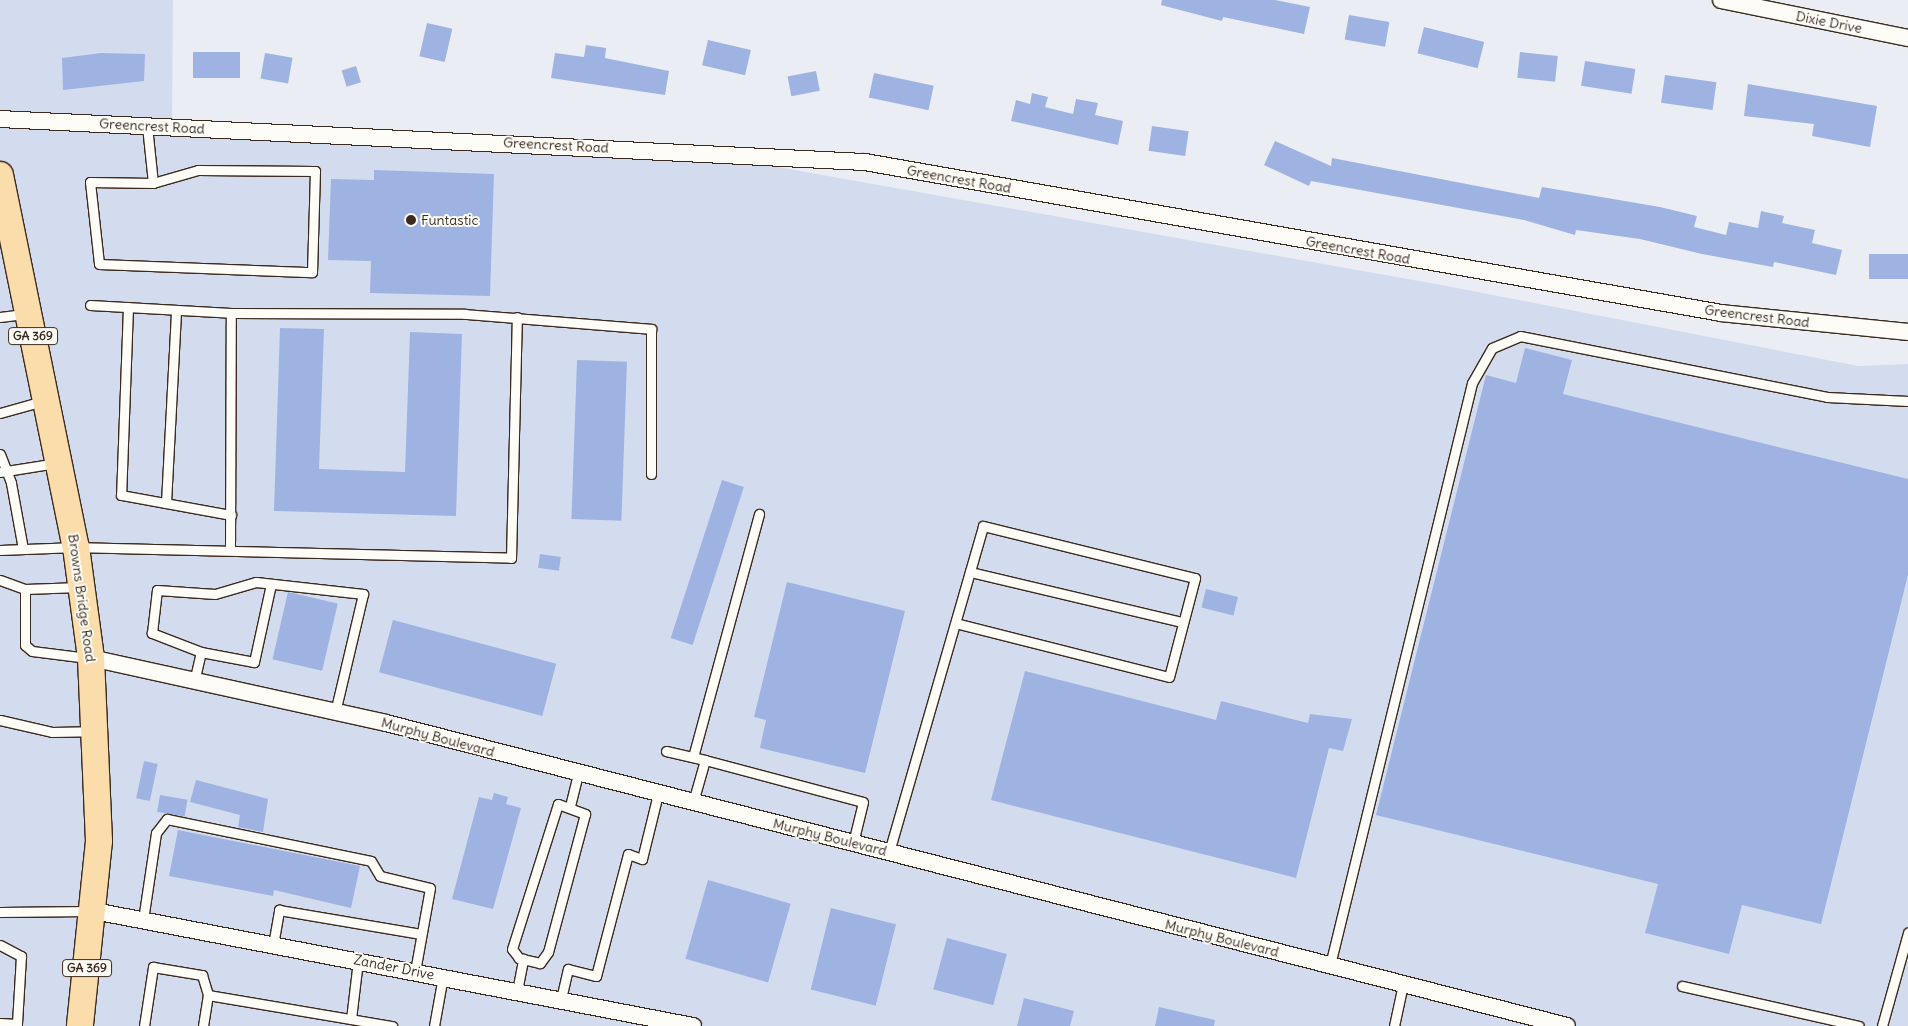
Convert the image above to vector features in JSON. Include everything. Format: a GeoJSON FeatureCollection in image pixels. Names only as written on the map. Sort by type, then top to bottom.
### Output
{"type":"FeatureCollection","features":[{"type":"Feature","properties":{"kind":"main road","name":"Browns Bridge Road"},"geometry":{"type":"LineString","coordinates":[[0,175],[76,547],[91,658],[96,731],[99,841],[94,911],[80,1026]]}},
{"type":"Feature","properties":{"kind":"street","name":"Dixie Drive"},"geometry":{"type":"LineString","coordinates":[[1721,0],[1908,38]]}},
{"type":"Feature","properties":{"kind":"street","name":"Greencrest Road"},"geometry":{"type":"LineString","coordinates":[[0,118],[866,162],[1720,313],[1908,332]]}},
{"type":"Feature","properties":{"kind":"street","name":"Murphy Boulevard"},"geometry":{"type":"LineString","coordinates":[[91,658],[335,712],[1567,1026]]}},
{"type":"Feature","properties":{"kind":"street","name":"Zander Drive"},"geometry":{"type":"LineString","coordinates":[[94,911],[443,976],[692,1026]]}},
{"type":"Feature","properties":{"kind":"lane"},"geometry":{"type":"LineString","coordinates":[[147,126],[153,183]]}},
{"type":"Feature","properties":{"kind":"lane"},"geometry":{"type":"LineString","coordinates":[[198,170],[315,171],[312,272],[99,264],[90,182],[153,183],[198,170]]}},
{"type":"Feature","properties":{"kind":"lane"},"geometry":{"type":"LineString","coordinates":[[90,305],[231,313],[517,317],[651,329],[651,474]]}},
{"type":"Feature","properties":{"kind":"lane"},"geometry":{"type":"LineString","coordinates":[[128,307],[121,494],[230,515]]}},
{"type":"Feature","properties":{"kind":"lane"},"geometry":{"type":"LineString","coordinates":[[166,503],[176,310]]}},
{"type":"Feature","properties":{"kind":"lane"},"geometry":{"type":"LineString","coordinates":[[230,550],[231,313]]}},
{"type":"Feature","properties":{"kind":"lane"},"geometry":{"type":"LineString","coordinates":[[0,316],[28,314]]}},
{"type":"Feature","properties":{"kind":"lane"},"geometry":{"type":"LineString","coordinates":[[0,550],[76,547],[511,558],[517,317]]}},
{"type":"Feature","properties":{"kind":"lane"},"geometry":{"type":"LineString","coordinates":[[1330,965],[1472,383],[1492,348],[1520,336],[1827,397],[1908,400]]}},
{"type":"Feature","properties":{"kind":"lane"},"geometry":{"type":"LineString","coordinates":[[0,413],[46,401]]}},
{"type":"Feature","properties":{"kind":"lane"},"geometry":{"type":"LineString","coordinates":[[0,454],[23,549]]}},
{"type":"Feature","properties":{"kind":"lane"},"geometry":{"type":"LineString","coordinates":[[3,472],[58,463]]}},
{"type":"Feature","properties":{"kind":"lane"},"geometry":{"type":"LineString","coordinates":[[693,757],[759,514]]}},
{"type":"Feature","properties":{"kind":"lane"},"geometry":{"type":"LineString","coordinates":[[890,852],[983,526],[1195,578],[1169,676],[956,624]]}},
{"type":"Feature","properties":{"kind":"lane"},"geometry":{"type":"LineString","coordinates":[[970,572],[1182,622]]}},
{"type":"Feature","properties":{"kind":"lane"},"geometry":{"type":"LineString","coordinates":[[0,580],[25,588],[82,587]]}},
{"type":"Feature","properties":{"kind":"lane"},"geometry":{"type":"LineString","coordinates":[[271,584],[254,662],[201,652],[152,633],[157,590],[215,594],[256,582],[363,594],[335,712]]}},
{"type":"Feature","properties":{"kind":"lane"},"geometry":{"type":"LineString","coordinates":[[25,588],[25,645],[32,651],[91,658]]}},
{"type":"Feature","properties":{"kind":"lane"},"geometry":{"type":"LineString","coordinates":[[194,682],[201,652]]}},
{"type":"Feature","properties":{"kind":"lane"},"geometry":{"type":"LineString","coordinates":[[0,720],[52,732],[96,731]]}},
{"type":"Feature","properties":{"kind":"lane"},"geometry":{"type":"LineString","coordinates":[[666,751],[863,802],[853,843]]}},
{"type":"Feature","properties":{"kind":"lane"},"geometry":{"type":"LineString","coordinates":[[692,802],[705,760]]}},
{"type":"Feature","properties":{"kind":"lane"},"geometry":{"type":"LineString","coordinates":[[570,806],[578,774]]}},
{"type":"Feature","properties":{"kind":"lane"},"geometry":{"type":"LineString","coordinates":[[561,1000],[568,969],[596,976],[628,854],[642,859],[658,794]]}},
{"type":"Feature","properties":{"kind":"lane"},"geometry":{"type":"LineString","coordinates":[[556,805],[570,806],[585,814],[548,952],[543,962],[523,959],[512,949],[556,805]]}},
{"type":"Feature","properties":{"kind":"lane"},"geometry":{"type":"LineString","coordinates":[[143,920],[156,833],[168,819],[371,861],[380,876],[430,888],[415,971]]}},
{"type":"Feature","properties":{"kind":"lane"},"geometry":{"type":"LineString","coordinates":[[272,945],[279,910],[421,934]]}},
{"type":"Feature","properties":{"kind":"lane"},"geometry":{"type":"LineString","coordinates":[[0,912],[94,911]]}},
{"type":"Feature","properties":{"kind":"lane"},"geometry":{"type":"LineString","coordinates":[[1882,1026],[1908,932]]}},
{"type":"Feature","properties":{"kind":"lane"},"geometry":{"type":"LineString","coordinates":[[0,946],[21,956],[17,1024],[0,1022]]}},
{"type":"Feature","properties":{"kind":"lane"},"geometry":{"type":"LineString","coordinates":[[517,991],[523,959]]}},
{"type":"Feature","properties":{"kind":"lane"},"geometry":{"type":"LineString","coordinates":[[350,1019],[358,960]]}},
{"type":"Feature","properties":{"kind":"lane"},"geometry":{"type":"LineString","coordinates":[[144,1026],[153,967],[202,975],[208,994],[203,1026]]}},
{"type":"Feature","properties":{"kind":"lane"},"geometry":{"type":"LineString","coordinates":[[434,1026],[443,976]]}},
{"type":"Feature","properties":{"kind":"lane"},"geometry":{"type":"LineString","coordinates":[[1394,1026],[1403,984]]}},
{"type":"Feature","properties":{"kind":"lane"},"geometry":{"type":"LineString","coordinates":[[1682,986],[1859,1026]]}},
{"type":"Feature","properties":{"kind":"lane"},"geometry":{"type":"LineString","coordinates":[[208,994],[392,1026]]}},
{"type":"Feature","properties":{"kind":"shaded area"},"geometry":{"type":"Polygon","coordinates":[[[0,0],[173,0],[172,121],[761,164],[1447,286],[1858,366],[1908,364],[1908,1026],[0,1026],[0,0]]]}},
{"type":"Feature","properties":{"kind":"building"},"geometry":{"type":"Polygon","coordinates":[[[1162,0],[1275,0],[1310,7],[1304,34],[1223,17],[1222,21],[1161,5],[1162,0]]]}},
{"type":"Feature","properties":{"kind":"building"},"geometry":{"type":"Polygon","coordinates":[[[1349,15],[1389,22],[1385,47],[1345,40],[1349,15]]]}},
{"type":"Feature","properties":{"kind":"building"},"geometry":{"type":"Polygon","coordinates":[[[427,23],[452,29],[445,62],[419,56],[427,23]]]}},
{"type":"Feature","properties":{"kind":"building"},"geometry":{"type":"Polygon","coordinates":[[[1424,27],[1484,42],[1478,68],[1417,53],[1424,27]]]}},
{"type":"Feature","properties":{"kind":"building"},"geometry":{"type":"Polygon","coordinates":[[[708,40],[751,50],[745,75],[702,65],[708,40]]]}},
{"type":"Feature","properties":{"kind":"building"},"geometry":{"type":"Polygon","coordinates":[[[586,45],[606,48],[605,58],[669,71],[665,95],[551,78],[555,53],[584,57],[586,45]]]}},
{"type":"Feature","properties":{"kind":"building"},"geometry":{"type":"Polygon","coordinates":[[[193,52],[240,52],[240,78],[193,78],[193,52]]]}},
{"type":"Feature","properties":{"kind":"building"},"geometry":{"type":"Polygon","coordinates":[[[1520,52],[1558,56],[1555,82],[1517,78],[1520,52]]]}},
{"type":"Feature","properties":{"kind":"building"},"geometry":{"type":"Polygon","coordinates":[[[101,53],[145,54],[144,81],[63,90],[62,58],[101,53]]]}},
{"type":"Feature","properties":{"kind":"building"},"geometry":{"type":"Polygon","coordinates":[[[265,53],[293,58],[288,83],[260,79],[265,53]]]}},
{"type":"Feature","properties":{"kind":"building"},"geometry":{"type":"Polygon","coordinates":[[[1585,61],[1635,69],[1631,94],[1581,86],[1585,61]]]}},
{"type":"Feature","properties":{"kind":"building"},"geometry":{"type":"Polygon","coordinates":[[[356,66],[361,82],[347,87],[342,70],[356,66]]]}},
{"type":"Feature","properties":{"kind":"building"},"geometry":{"type":"Polygon","coordinates":[[[816,71],[820,91],[791,96],[788,77],[816,71]]]}},
{"type":"Feature","properties":{"kind":"building"},"geometry":{"type":"Polygon","coordinates":[[[874,73],[934,86],[928,110],[869,97],[874,73]]]}},
{"type":"Feature","properties":{"kind":"building"},"geometry":{"type":"Polygon","coordinates":[[[1665,75],[1716,82],[1713,110],[1661,103],[1665,75]]]}},
{"type":"Feature","properties":{"kind":"building"},"geometry":{"type":"Polygon","coordinates":[[[1748,84],[1877,106],[1870,147],[1812,136],[1814,124],[1744,116],[1748,84]]]}},
{"type":"Feature","properties":{"kind":"building"},"geometry":{"type":"Polygon","coordinates":[[[1032,93],[1048,97],[1045,107],[1073,114],[1076,99],[1098,103],[1095,115],[1123,121],[1118,145],[1011,121],[1016,100],[1030,104],[1032,93]]]}},
{"type":"Feature","properties":{"kind":"building"},"geometry":{"type":"Polygon","coordinates":[[[1152,126],[1189,131],[1185,156],[1149,151],[1152,126]]]}},
{"type":"Feature","properties":{"kind":"building"},"geometry":{"type":"Polygon","coordinates":[[[1275,141],[1331,166],[1332,158],[1539,198],[1542,187],[1660,207],[1697,216],[1694,227],[1726,235],[1729,222],[1758,228],[1761,211],[1784,216],[1782,223],[1815,230],[1812,243],[1842,250],[1836,275],[1774,262],[1773,267],[1702,254],[1640,239],[1576,230],[1575,235],[1524,220],[1311,181],[1309,186],[1264,165],[1275,141]]]}},
{"type":"Feature","properties":{"kind":"building","name":"Funtastic"},"geometry":{"type":"Polygon","coordinates":[[[374,170],[494,174],[490,296],[370,293],[371,261],[328,260],[331,179],[374,180],[374,170]]]}},
{"type":"Feature","properties":{"kind":"building"},"geometry":{"type":"Polygon","coordinates":[[[1869,254],[1908,254],[1908,279],[1869,279],[1869,254]]]}},
{"type":"Feature","properties":{"kind":"building"},"geometry":{"type":"Polygon","coordinates":[[[280,328],[324,329],[319,469],[405,472],[410,332],[462,334],[456,516],[274,511],[280,328]]]}},
{"type":"Feature","properties":{"kind":"building"},"geometry":{"type":"Polygon","coordinates":[[[1525,348],[1572,360],[1563,394],[1908,479],[1908,575],[1821,924],[1742,905],[1729,954],[1645,933],[1658,884],[1376,815],[1486,375],[1516,383],[1525,348]]]}},
{"type":"Feature","properties":{"kind":"building"},"geometry":{"type":"Polygon","coordinates":[[[577,360],[627,362],[621,521],[571,519],[577,360]]]}},
{"type":"Feature","properties":{"kind":"building"},"geometry":{"type":"Polygon","coordinates":[[[722,480],[744,487],[693,645],[671,638],[722,480]]]}},
{"type":"Feature","properties":{"kind":"building"},"geometry":{"type":"Polygon","coordinates":[[[540,554],[561,557],[559,571],[538,568],[540,554]]]}},
{"type":"Feature","properties":{"kind":"building"},"geometry":{"type":"Polygon","coordinates":[[[787,582],[905,611],[865,773],[760,748],[766,720],[754,717],[787,582]]]}},
{"type":"Feature","properties":{"kind":"building"},"geometry":{"type":"Polygon","coordinates":[[[1206,589],[1238,597],[1233,615],[1201,607],[1206,589]]]}},
{"type":"Feature","properties":{"kind":"building"},"geometry":{"type":"Polygon","coordinates":[[[288,592],[338,603],[322,671],[272,659],[288,592]]]}},
{"type":"Feature","properties":{"kind":"building"},"geometry":{"type":"Polygon","coordinates":[[[393,620],[556,664],[542,716],[379,672],[393,620]]]}},
{"type":"Feature","properties":{"kind":"building"},"geometry":{"type":"Polygon","coordinates":[[[1025,671],[1216,720],[1221,701],[1308,723],[1310,714],[1352,719],[1343,751],[1329,748],[1296,878],[991,800],[1025,671]]]}},
{"type":"Feature","properties":{"kind":"building"},"geometry":{"type":"Polygon","coordinates":[[[144,761],[158,764],[150,801],[136,798],[144,761]]]}},
{"type":"Feature","properties":{"kind":"building"},"geometry":{"type":"Polygon","coordinates":[[[196,780],[268,799],[263,832],[238,827],[240,815],[190,802],[196,780]]]}},
{"type":"Feature","properties":{"kind":"building"},"geometry":{"type":"Polygon","coordinates":[[[494,793],[508,797],[506,804],[521,808],[493,909],[452,899],[479,797],[492,800],[494,793]]]}},
{"type":"Feature","properties":{"kind":"building"},"geometry":{"type":"Polygon","coordinates":[[[160,795],[188,800],[185,817],[157,812],[160,795]]]}},
{"type":"Feature","properties":{"kind":"building"},"geometry":{"type":"Polygon","coordinates":[[[178,830],[360,866],[351,908],[274,890],[273,896],[169,876],[178,830]]]}},
{"type":"Feature","properties":{"kind":"building"},"geometry":{"type":"Polygon","coordinates":[[[708,880],[791,904],[768,983],[685,959],[708,880]]]}},
{"type":"Feature","properties":{"kind":"building"},"geometry":{"type":"Polygon","coordinates":[[[831,908],[896,924],[876,1006],[811,990],[831,908]]]}},
{"type":"Feature","properties":{"kind":"building"},"geometry":{"type":"Polygon","coordinates":[[[947,938],[1007,954],[993,1005],[933,989],[947,938]]]}},
{"type":"Feature","properties":{"kind":"building"},"geometry":{"type":"Polygon","coordinates":[[[1024,998],[1074,1011],[1070,1026],[1017,1026],[1024,998]]]}},
{"type":"Feature","properties":{"kind":"building"},"geometry":{"type":"Polygon","coordinates":[[[1159,1007],[1215,1020],[1214,1026],[1155,1026],[1159,1007]]]}},
{"type":"Feature","properties":{"kind":"place","name":"Funtastic"},"geometry":{"type":"Point","coordinates":[411,220]}}]}
